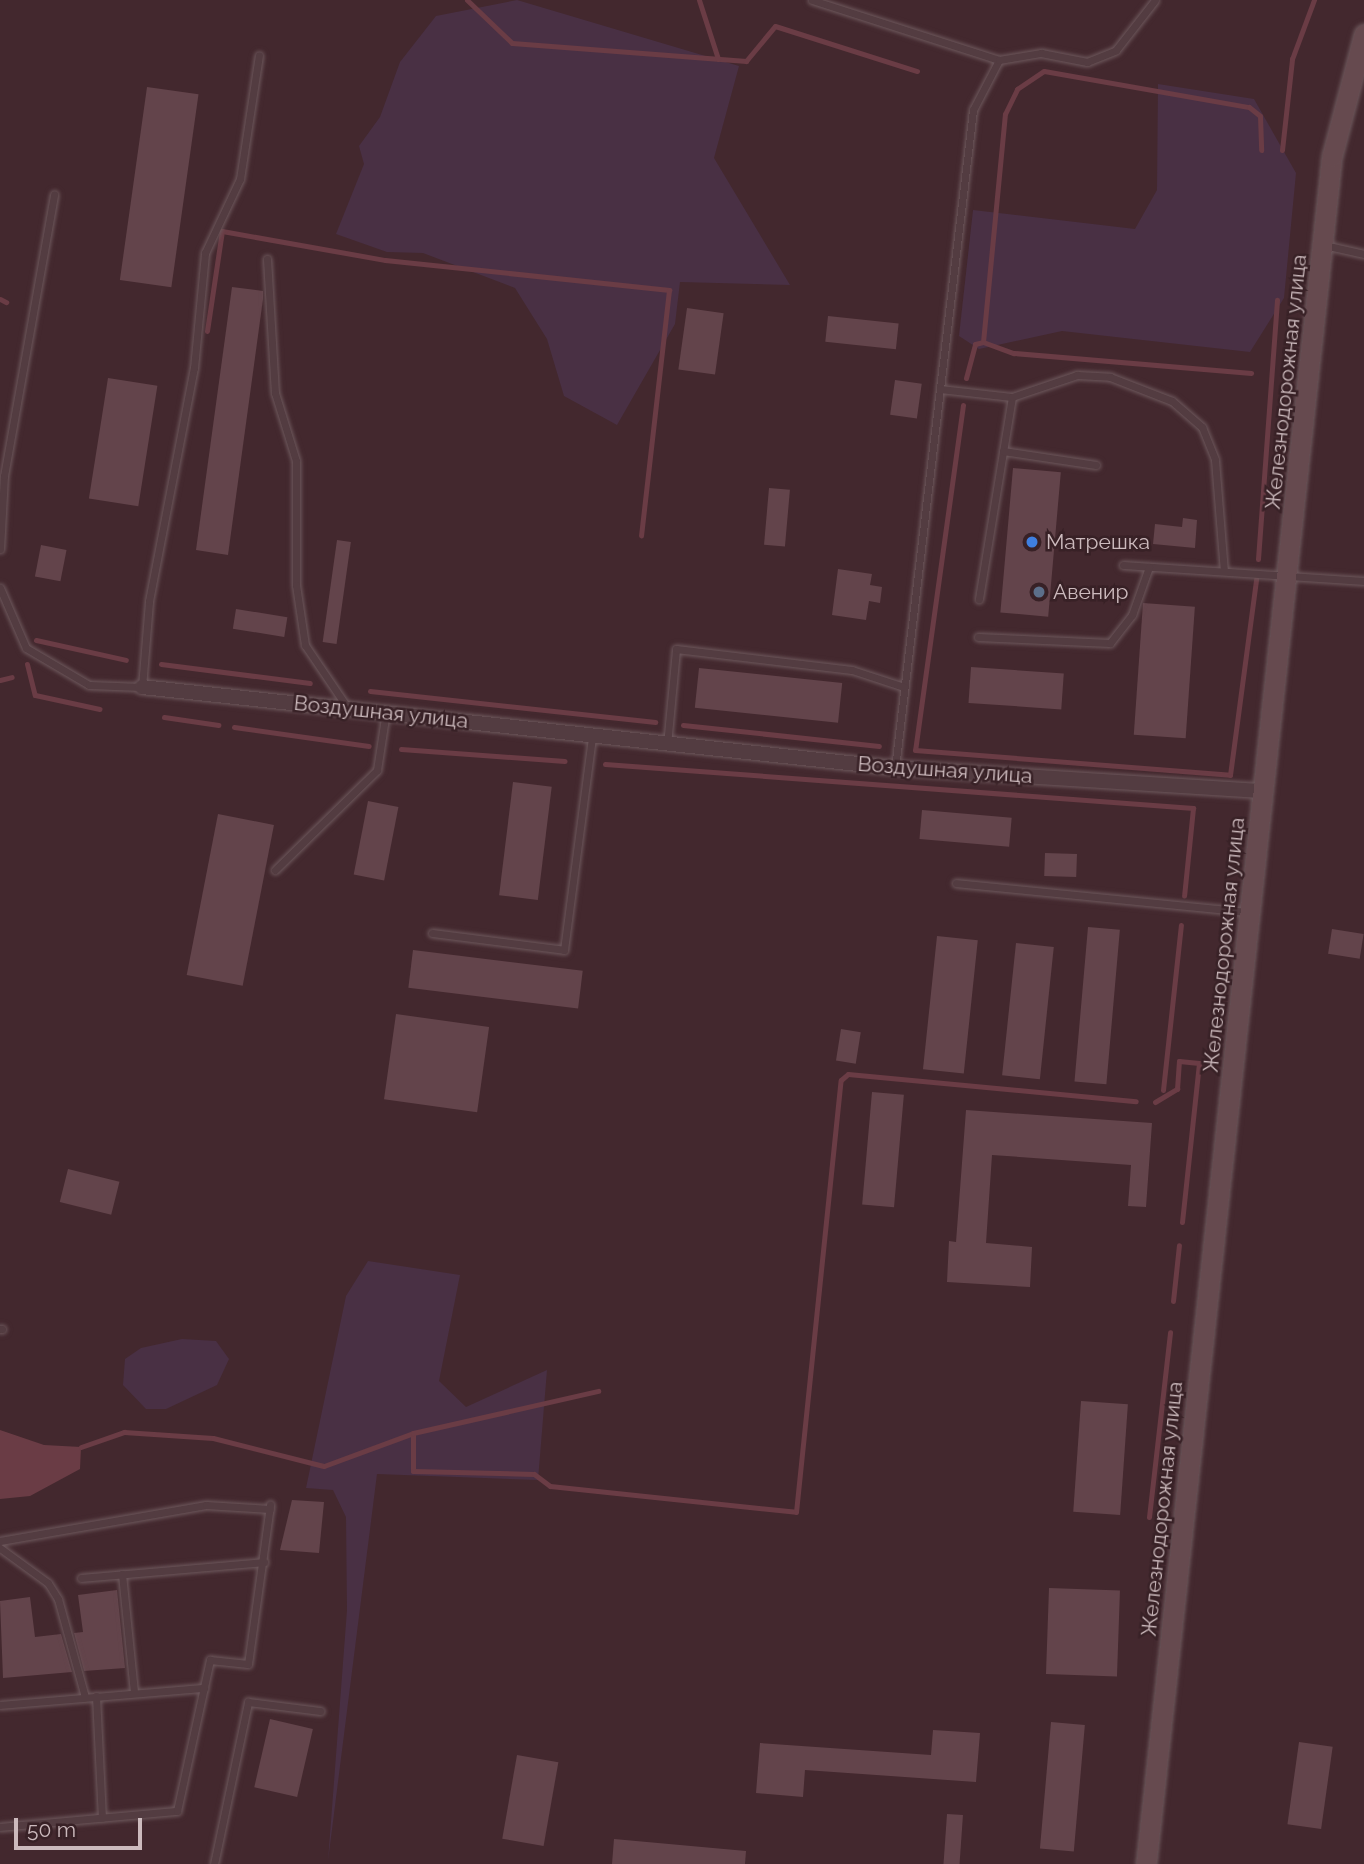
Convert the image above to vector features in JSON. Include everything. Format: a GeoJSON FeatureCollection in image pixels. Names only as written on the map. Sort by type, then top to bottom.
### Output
{"type":"FeatureCollection","features":[{"type":"Feature","properties":{"kind":"main road","name":"Железнодорожная улица"},"geometry":{"type":"LineString","coordinates":[[1146,1864],[1289,574],[1332,156],[1364,34]]}},
{"type":"Feature","properties":{"kind":"street","name":"Воздушная улица"},"geometry":{"type":"LineString","coordinates":[[142,687],[386,711],[592,737],[895,768],[1265,791]]}},
{"type":"Feature","properties":{"kind":"lane"},"geometry":{"type":"LineString","coordinates":[[812,0],[999,60],[1041,53],[1087,62],[1116,50],[1155,0]]}},
{"type":"Feature","properties":{"kind":"lane"},"geometry":{"type":"LineString","coordinates":[[0,588],[14,626],[36,655],[89,685],[142,687],[149,601],[194,368],[205,253],[240,180],[259,55]]}},
{"type":"Feature","properties":{"kind":"lane"},"geometry":{"type":"LineString","coordinates":[[895,768],[973,110],[999,60]]}},
{"type":"Feature","properties":{"kind":"lane"},"geometry":{"type":"LineString","coordinates":[[0,549],[4,476],[54,194]]}},
{"type":"Feature","properties":{"kind":"lane"},"geometry":{"type":"LineString","coordinates":[[1323,245],[1364,254]]}},
{"type":"Feature","properties":{"kind":"lane"},"geometry":{"type":"LineString","coordinates":[[267,258],[275,393],[296,461],[296,585],[305,645],[346,707]]}},
{"type":"Feature","properties":{"kind":"lane"},"geometry":{"type":"LineString","coordinates":[[940,389],[1012,397],[1077,375],[1110,377],[1172,401],[1202,427],[1215,460],[1224,571]]}},
{"type":"Feature","properties":{"kind":"lane"},"geometry":{"type":"LineString","coordinates":[[979,599],[1012,397]]}},
{"type":"Feature","properties":{"kind":"lane"},"geometry":{"type":"LineString","coordinates":[[1003,451],[1096,465]]}},
{"type":"Feature","properties":{"kind":"lane"},"geometry":{"type":"LineString","coordinates":[[1123,565],[1364,581]]}},
{"type":"Feature","properties":{"kind":"lane"},"geometry":{"type":"LineString","coordinates":[[978,638],[1110,643],[1132,615],[1149,567]]}},
{"type":"Feature","properties":{"kind":"lane"},"geometry":{"type":"LineString","coordinates":[[667,745],[676,649],[852,670],[904,687]]}},
{"type":"Feature","properties":{"kind":"lane"},"geometry":{"type":"LineString","coordinates":[[275,870],[377,770],[386,711]]}},
{"type":"Feature","properties":{"kind":"lane"},"geometry":{"type":"LineString","coordinates":[[432,933],[564,950],[592,737]]}},
{"type":"Feature","properties":{"kind":"lane"},"geometry":{"type":"LineString","coordinates":[[956,883],[1251,913]]}},
{"type":"Feature","properties":{"kind":"lane"},"geometry":{"type":"LineString","coordinates":[[0,1541],[193,1507],[270,1507],[248,1664],[210,1661],[177,1811],[0,1827]]}},
{"type":"Feature","properties":{"kind":"lane"},"geometry":{"type":"LineString","coordinates":[[0,1548],[48,1583],[58,1599],[85,1696]]}},
{"type":"Feature","properties":{"kind":"lane"},"geometry":{"type":"LineString","coordinates":[[81,1577],[264,1562]]}},
{"type":"Feature","properties":{"kind":"lane"},"geometry":{"type":"LineString","coordinates":[[122,1574],[134,1692]]}},
{"type":"Feature","properties":{"kind":"lane"},"geometry":{"type":"LineString","coordinates":[[0,1705],[204,1688]]}},
{"type":"Feature","properties":{"kind":"lane"},"geometry":{"type":"LineString","coordinates":[[96,1696],[102,1818]]}},
{"type":"Feature","properties":{"kind":"lane"},"geometry":{"type":"LineString","coordinates":[[215,1864],[248,1702],[320,1711]]}},
{"type":"Feature","properties":{"kind":"shaded area"},"geometry":{"type":"Polygon","coordinates":[[[517,0],[739,66],[714,158],[790,285],[680,282],[675,324],[617,425],[564,396],[547,339],[515,288],[423,253],[387,252],[336,234],[364,164],[359,146],[380,117],[400,62],[436,16],[517,0]]]}},
{"type":"Feature","properties":{"kind":"shaded area"},"geometry":{"type":"Polygon","coordinates":[[[1158,84],[1254,99],[1296,173],[1284,298],[1250,352],[1062,331],[979,349],[959,336],[973,210],[1135,229],[1157,190],[1158,84]]]}},
{"type":"Feature","properties":{"kind":"shaded area"},"geometry":{"type":"Polygon","coordinates":[[[368,1261],[460,1275],[439,1381],[466,1407],[547,1370],[538,1480],[377,1474],[328,1861],[347,1610],[346,1517],[333,1490],[306,1488],[346,1296],[368,1261]]]}},
{"type":"Feature","properties":{"kind":"shaded area"},"geometry":{"type":"Polygon","coordinates":[[[182,1339],[216,1341],[229,1359],[217,1385],[166,1409],[146,1409],[123,1385],[125,1359],[141,1348],[182,1339]]]}},
{"type":"Feature","properties":{"kind":"shaded area"},"geometry":{"type":"Polygon","coordinates":[[[0,1430],[44,1445],[81,1447],[80,1469],[30,1496],[0,1499],[0,1430]]]}},
{"type":"Feature","properties":{"kind":"building"},"geometry":{"type":"Polygon","coordinates":[[[147,87],[198,94],[171,287],[120,280],[147,87]]]}},
{"type":"Feature","properties":{"kind":"building"},"geometry":{"type":"Polygon","coordinates":[[[232,287],[263,291],[263,299],[228,555],[196,550],[232,287]]]}},
{"type":"Feature","properties":{"kind":"building"},"geometry":{"type":"Polygon","coordinates":[[[687,308],[724,313],[715,375],[678,369],[687,308]]]}},
{"type":"Feature","properties":{"kind":"building"},"geometry":{"type":"Polygon","coordinates":[[[828,316],[899,323],[896,349],[825,342],[828,316]]]}},
{"type":"Feature","properties":{"kind":"building"},"geometry":{"type":"Polygon","coordinates":[[[108,378],[157,386],[138,506],[89,498],[108,378]]]}},
{"type":"Feature","properties":{"kind":"building"},"geometry":{"type":"Polygon","coordinates":[[[895,380],[922,384],[917,418],[890,415],[895,380]]]}},
{"type":"Feature","properties":{"kind":"building","name":"Матрешка"},"geometry":{"type":"Polygon","coordinates":[[[1013,468],[1061,472],[1048,617],[1000,612],[1013,468]]]}},
{"type":"Feature","properties":{"kind":"building"},"geometry":{"type":"Polygon","coordinates":[[[769,488],[790,490],[785,547],[764,545],[769,488]]]}},
{"type":"Feature","properties":{"kind":"building"},"geometry":{"type":"Polygon","coordinates":[[[1183,518],[1197,520],[1195,548],[1153,544],[1155,524],[1182,527],[1183,518]]]}},
{"type":"Feature","properties":{"kind":"building"},"geometry":{"type":"Polygon","coordinates":[[[337,540],[351,542],[337,644],[323,642],[337,540]]]}},
{"type":"Feature","properties":{"kind":"building"},"geometry":{"type":"Polygon","coordinates":[[[41,545],[67,550],[60,581],[35,576],[41,545]]]}},
{"type":"Feature","properties":{"kind":"building"},"geometry":{"type":"Polygon","coordinates":[[[838,569],[872,574],[870,585],[882,587],[880,603],[869,601],[866,620],[832,615],[838,569]]]}},
{"type":"Feature","properties":{"kind":"building"},"geometry":{"type":"Polygon","coordinates":[[[1143,603],[1195,607],[1186,738],[1134,735],[1143,603]]]}},
{"type":"Feature","properties":{"kind":"building"},"geometry":{"type":"Polygon","coordinates":[[[236,609],[287,617],[284,637],[233,629],[236,609]]]}},
{"type":"Feature","properties":{"kind":"building"},"geometry":{"type":"Polygon","coordinates":[[[971,667],[1064,673],[1061,709],[968,703],[971,667]]]}},
{"type":"Feature","properties":{"kind":"building"},"geometry":{"type":"Polygon","coordinates":[[[699,668],[842,683],[838,723],[695,708],[699,668]]]}},
{"type":"Feature","properties":{"kind":"building"},"geometry":{"type":"Polygon","coordinates":[[[513,782],[552,787],[538,900],[499,895],[513,782]]]}},
{"type":"Feature","properties":{"kind":"building"},"geometry":{"type":"Polygon","coordinates":[[[368,801],[398,807],[384,881],[354,875],[368,801]]]}},
{"type":"Feature","properties":{"kind":"building"},"geometry":{"type":"Polygon","coordinates":[[[922,810],[1012,818],[1009,847],[919,839],[922,810]]]}},
{"type":"Feature","properties":{"kind":"building"},"geometry":{"type":"Polygon","coordinates":[[[218,814],[274,825],[243,986],[187,975],[218,814]]]}},
{"type":"Feature","properties":{"kind":"building"},"geometry":{"type":"Polygon","coordinates":[[[1045,853],[1077,854],[1076,877],[1044,876],[1045,853]]]}},
{"type":"Feature","properties":{"kind":"building"},"geometry":{"type":"Polygon","coordinates":[[[1088,927],[1120,930],[1106,1084],[1074,1081],[1088,927]]]}},
{"type":"Feature","properties":{"kind":"building"},"geometry":{"type":"Polygon","coordinates":[[[1332,929],[1364,934],[1360,959],[1328,954],[1332,929]]]}},
{"type":"Feature","properties":{"kind":"building"},"geometry":{"type":"Polygon","coordinates":[[[937,936],[978,940],[964,1074],[923,1069],[937,936]]]}},
{"type":"Feature","properties":{"kind":"building"},"geometry":{"type":"Polygon","coordinates":[[[1016,943],[1054,947],[1040,1079],[1002,1075],[1016,943]]]}},
{"type":"Feature","properties":{"kind":"building"},"geometry":{"type":"Polygon","coordinates":[[[413,950],[583,971],[578,1009],[408,988],[413,950]]]}},
{"type":"Feature","properties":{"kind":"building"},"geometry":{"type":"Polygon","coordinates":[[[396,1014],[489,1027],[477,1112],[384,1099],[396,1014]]]}},
{"type":"Feature","properties":{"kind":"building"},"geometry":{"type":"Polygon","coordinates":[[[841,1029],[861,1032],[856,1064],[836,1061],[841,1029]]]}},
{"type":"Feature","properties":{"kind":"building"},"geometry":{"type":"Polygon","coordinates":[[[872,1092],[904,1095],[894,1207],[862,1205],[872,1092]]]}},
{"type":"Feature","properties":{"kind":"building"},"geometry":{"type":"Polygon","coordinates":[[[966,1110],[1152,1123],[1146,1207],[1128,1206],[1131,1165],[992,1155],[986,1243],[1032,1247],[1030,1287],[947,1282],[949,1241],[956,1242],[966,1110]]]}},
{"type":"Feature","properties":{"kind":"building"},"geometry":{"type":"Polygon","coordinates":[[[68,1169],[119,1182],[111,1215],[60,1202],[68,1169]]]}},
{"type":"Feature","properties":{"kind":"building"},"geometry":{"type":"Polygon","coordinates":[[[1081,1401],[1128,1404],[1120,1515],[1073,1512],[1081,1401]]]}},
{"type":"Feature","properties":{"kind":"building"},"geometry":{"type":"Polygon","coordinates":[[[292,1500],[324,1502],[319,1553],[280,1550],[292,1500]]]}},
{"type":"Feature","properties":{"kind":"building"},"geometry":{"type":"Polygon","coordinates":[[[1049,1588],[1120,1590],[1117,1676],[1046,1674],[1049,1588]]]}},
{"type":"Feature","properties":{"kind":"building"},"geometry":{"type":"Polygon","coordinates":[[[117,1590],[125,1668],[84,1671],[74,1633],[83,1632],[78,1595],[117,1590]]]}},
{"type":"Feature","properties":{"kind":"building"},"geometry":{"type":"Polygon","coordinates":[[[30,1597],[35,1637],[61,1634],[72,1672],[3,1678],[0,1601],[30,1597]]]}},
{"type":"Feature","properties":{"kind":"building"},"geometry":{"type":"Polygon","coordinates":[[[270,1719],[313,1729],[297,1797],[254,1787],[270,1719]]]}},
{"type":"Feature","properties":{"kind":"building"},"geometry":{"type":"Polygon","coordinates":[[[1051,1722],[1085,1725],[1074,1851],[1040,1849],[1051,1722]]]}},
{"type":"Feature","properties":{"kind":"building"},"geometry":{"type":"Polygon","coordinates":[[[933,1730],[980,1733],[976,1782],[805,1770],[803,1797],[756,1793],[760,1743],[931,1755],[933,1730]]]}},
{"type":"Feature","properties":{"kind":"building"},"geometry":{"type":"Polygon","coordinates":[[[1299,1742],[1333,1747],[1321,1829],[1287,1824],[1299,1742]]]}},
{"type":"Feature","properties":{"kind":"building"},"geometry":{"type":"Polygon","coordinates":[[[517,1755],[558,1762],[544,1846],[502,1839],[517,1755]]]}},
{"type":"Feature","properties":{"kind":"building"},"geometry":{"type":"Polygon","coordinates":[[[947,1814],[963,1815],[960,1864],[944,1864],[947,1814]]]}},
{"type":"Feature","properties":{"kind":"building"},"geometry":{"type":"Polygon","coordinates":[[[614,1839],[746,1851],[745,1864],[612,1864],[614,1839]]]}},
{"type":"Feature","properties":{"kind":"waterway"},"geometry":{"type":"LineString","coordinates":[[467,0],[512,43],[746,61],[775,26],[917,71]]}},
{"type":"Feature","properties":{"kind":"waterway"},"geometry":{"type":"LineString","coordinates":[[699,0],[718,59]]}},
{"type":"Feature","properties":{"kind":"waterway"},"geometry":{"type":"LineString","coordinates":[[1282,150],[1292,59],[1314,0]]}},
{"type":"Feature","properties":{"kind":"waterway"},"geometry":{"type":"LineString","coordinates":[[983,342],[1005,114],[1017,89],[1044,71],[1249,107],[1260,116],[1261,150]]}},
{"type":"Feature","properties":{"kind":"waterway"},"geometry":{"type":"LineString","coordinates":[[207,331],[222,231],[385,260],[669,290],[641,535]]}},
{"type":"Feature","properties":{"kind":"waterway"},"geometry":{"type":"LineString","coordinates":[[0,299],[6,302]]}},
{"type":"Feature","properties":{"kind":"waterway"},"geometry":{"type":"LineString","coordinates":[[1258,559],[1277,300]]}},
{"type":"Feature","properties":{"kind":"waterway"},"geometry":{"type":"LineString","coordinates":[[966,378],[975,344],[983,342],[1014,353],[1251,373]]}},
{"type":"Feature","properties":{"kind":"waterway"},"geometry":{"type":"LineString","coordinates":[[963,405],[915,750],[1230,775],[1256,579]]}},
{"type":"Feature","properties":{"kind":"waterway"},"geometry":{"type":"LineString","coordinates":[[36,640],[126,660]]}},
{"type":"Feature","properties":{"kind":"waterway"},"geometry":{"type":"LineString","coordinates":[[27,664],[35,695],[100,709]]}},
{"type":"Feature","properties":{"kind":"waterway"},"geometry":{"type":"LineString","coordinates":[[161,664],[310,683]]}},
{"type":"Feature","properties":{"kind":"waterway"},"geometry":{"type":"LineString","coordinates":[[0,680],[12,677]]}},
{"type":"Feature","properties":{"kind":"waterway"},"geometry":{"type":"LineString","coordinates":[[370,691],[655,722]]}},
{"type":"Feature","properties":{"kind":"waterway"},"geometry":{"type":"LineString","coordinates":[[164,717],[218,725]]}},
{"type":"Feature","properties":{"kind":"waterway"},"geometry":{"type":"LineString","coordinates":[[683,725],[879,746]]}},
{"type":"Feature","properties":{"kind":"waterway"},"geometry":{"type":"LineString","coordinates":[[234,727],[369,746]]}},
{"type":"Feature","properties":{"kind":"waterway"},"geometry":{"type":"LineString","coordinates":[[401,749],[565,761]]}},
{"type":"Feature","properties":{"kind":"waterway"},"geometry":{"type":"LineString","coordinates":[[605,764],[1193,808],[1184,896]]}},
{"type":"Feature","properties":{"kind":"waterway"},"geometry":{"type":"LineString","coordinates":[[1163,1090],[1181,925]]}},
{"type":"Feature","properties":{"kind":"waterway"},"geometry":{"type":"LineString","coordinates":[[1155,1102],[1177,1089],[1179,1061],[1199,1063],[1182,1222]]}},
{"type":"Feature","properties":{"kind":"waterway"},"geometry":{"type":"LineString","coordinates":[[413,1433],[413,1471],[534,1474],[550,1486],[796,1512],[841,1080],[848,1074],[1136,1101]]}},
{"type":"Feature","properties":{"kind":"waterway"},"geometry":{"type":"LineString","coordinates":[[1173,1301],[1179,1245]]}},
{"type":"Feature","properties":{"kind":"waterway"},"geometry":{"type":"LineString","coordinates":[[1149,1517],[1170,1332]]}},
{"type":"Feature","properties":{"kind":"waterway"},"geometry":{"type":"LineString","coordinates":[[81,1447],[124,1432],[213,1438],[324,1466],[413,1433],[598,1391]]}},
{"type":"Feature","properties":{"kind":"place","name":"Матрешка"},"geometry":{"type":"Point","coordinates":[1032,542]}},
{"type":"Feature","properties":{"kind":"place","name":"Авенир"},"geometry":{"type":"Point","coordinates":[1039,592]}}]}
